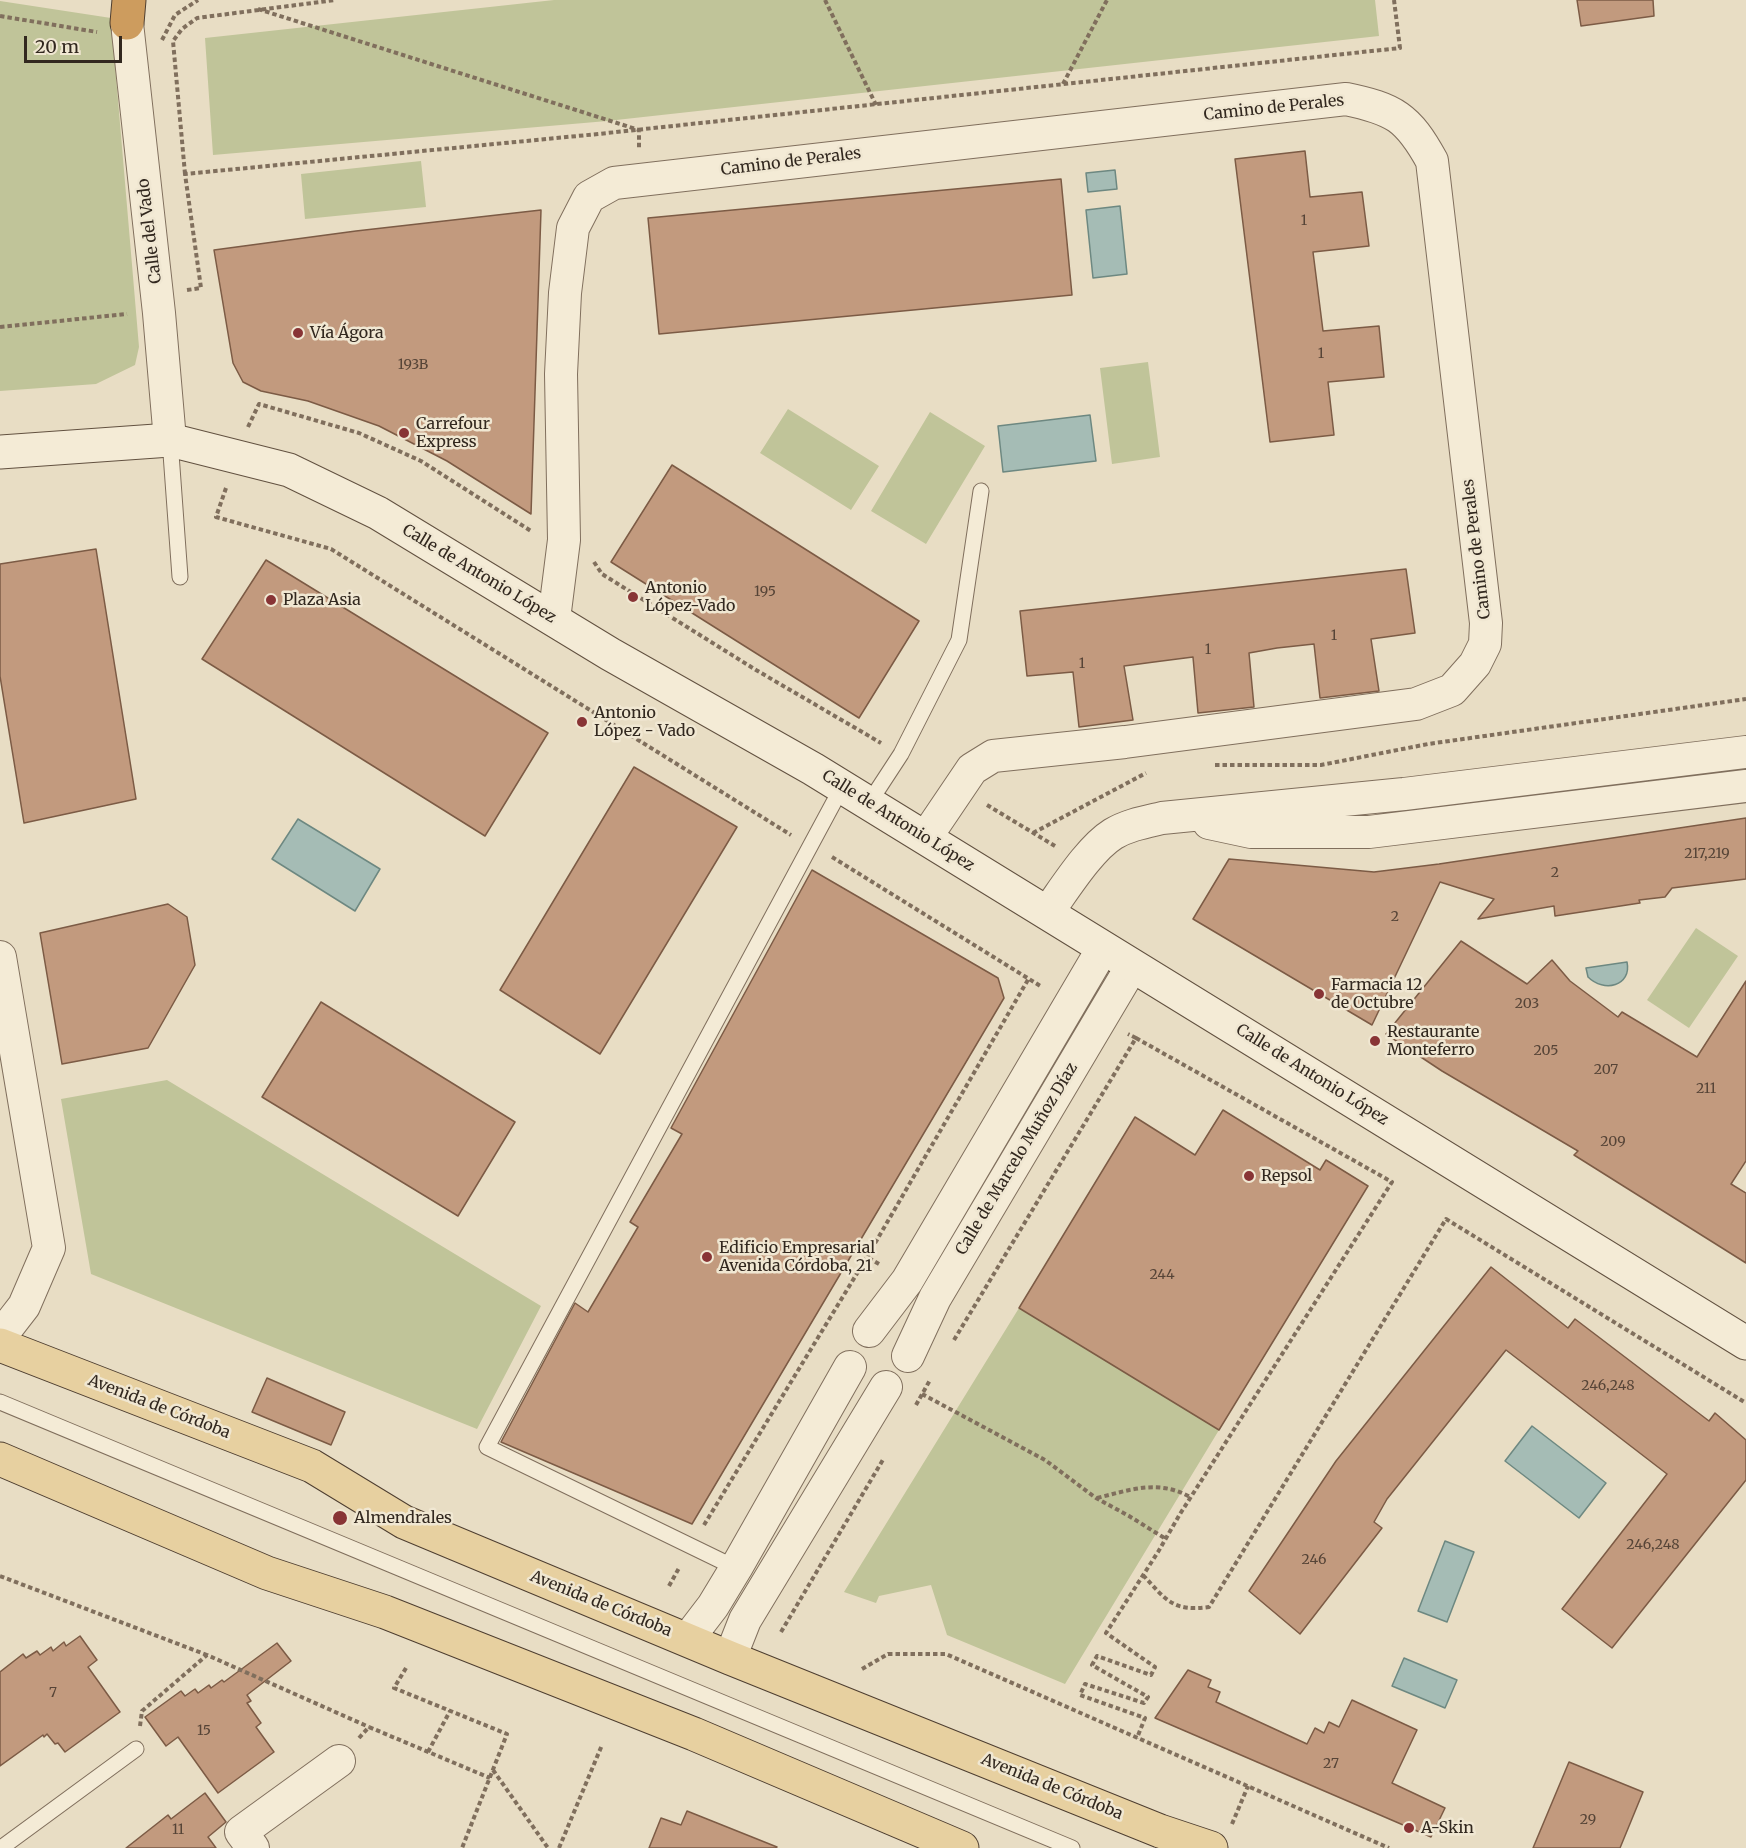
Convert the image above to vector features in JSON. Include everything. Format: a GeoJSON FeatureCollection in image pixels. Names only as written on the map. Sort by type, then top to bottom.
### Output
{"type":"FeatureCollection","features":[{"type":"Feature","properties":{"kind":"main road","name":"Avenida de Córdoba"},"geometry":{"type":"LineString","coordinates":[[0,1345],[312,1466],[404,1522],[1157,1839],[1221,1837]]}},
{"type":"Feature","properties":{"kind":"main road"},"geometry":{"type":"LineString","coordinates":[[0,1459],[267,1573],[385,1612],[694,1734],[962,1848]]}},
{"type":"Feature","properties":{"kind":"street","name":"Calle del Vado"},"geometry":{"type":"LineString","coordinates":[[121,19],[157,293],[170,440]]}},
{"type":"Feature","properties":{"kind":"street","name":"Camino de Perales"},"geometry":{"type":"LineString","coordinates":[[554,619],[564,540],[561,374],[565,293],[573,228],[589,197],[597,192],[622,181],[1346,99],[1374,105],[1400,117],[1419,136],[1432,161],[1486,623],[1485,644],[1475,664],[1452,690],[1416,704],[1148,739],[993,756],[972,769],[926,837]]}},
{"type":"Feature","properties":{"kind":"street","name":"Calle de Antonio López"},"geometry":{"type":"LineString","coordinates":[[0,452],[170,440],[289,470],[378,513],[610,654],[725,718],[926,837],[1102,948],[1746,1343]]}},
{"type":"Feature","properties":{"kind":"street"},"geometry":{"type":"LineString","coordinates":[[1047,913],[1083,865],[1112,835],[1137,823],[1162,818],[1404,795],[1746,752]]}},
{"type":"Feature","properties":{"kind":"street"},"geometry":{"type":"LineString","coordinates":[[1191,816],[1214,825],[1251,832],[1369,832],[1746,786]]}},
{"type":"Feature","properties":{"kind":"street","name":"Calle de Marcelo Muñoz Díaz"},"geometry":{"type":"LineString","coordinates":[[687,1640],[713,1606],[736,1568],[850,1367],[849,1358],[855,1342],[869,1331],[907,1281],[1102,948]]}},
{"type":"Feature","properties":{"kind":"street"},"geometry":{"type":"LineString","coordinates":[[0,957],[49,1248],[24,1306],[0,1337]]}},
{"type":"Feature","properties":{"kind":"street","name":"Calle de Marcelo Muñoz Díaz"},"geometry":{"type":"LineString","coordinates":[[730,1658],[745,1620],[886,1387],[900,1379],[905,1372],[908,1356],[935,1298],[1132,966]]}},
{"type":"Feature","properties":{"kind":"street"},"geometry":{"type":"LineString","coordinates":[[869,1331],[886,1330],[894,1334],[901,1340],[908,1356]]}},
{"type":"Feature","properties":{"kind":"street"},"geometry":{"type":"LineString","coordinates":[[850,1367],[860,1382],[878,1388],[886,1387]]}},
{"type":"Feature","properties":{"kind":"street"},"geometry":{"type":"LineString","coordinates":[[253,1848],[241,1832],[339,1761]]}},
{"type":"Feature","properties":{"kind":"lane"},"geometry":{"type":"LineString","coordinates":[[170,440],[180,577]]}},
{"type":"Feature","properties":{"kind":"lane"},"geometry":{"type":"LineString","coordinates":[[736,1568],[487,1447],[811,845],[855,795],[907,744],[959,640],[981,492]]}},
{"type":"Feature","properties":{"kind":"lane"},"geometry":{"type":"LineString","coordinates":[[0,1402],[1072,1848]]}},
{"type":"Feature","properties":{"kind":"lane"},"geometry":{"type":"LineString","coordinates":[[1,1848],[136,1749]]}},
{"type":"Feature","properties":{"kind":"path"},"geometry":{"type":"LineString","coordinates":[[157,293],[201,288],[185,174],[173,41],[182,29],[197,18],[335,0]]}},
{"type":"Feature","properties":{"kind":"path"},"geometry":{"type":"LineString","coordinates":[[825,0],[876,105]]}},
{"type":"Feature","properties":{"kind":"path"},"geometry":{"type":"LineString","coordinates":[[1063,84],[1107,0]]}},
{"type":"Feature","properties":{"kind":"path"},"geometry":{"type":"LineString","coordinates":[[185,174],[639,130],[1400,48],[1394,0]]}},
{"type":"Feature","properties":{"kind":"path"},"geometry":{"type":"LineString","coordinates":[[258,9],[639,130]]}},
{"type":"Feature","properties":{"kind":"path"},"geometry":{"type":"LineString","coordinates":[[0,16],[121,19]]}},
{"type":"Feature","properties":{"kind":"path"},"geometry":{"type":"LineString","coordinates":[[216,518],[331,549],[773,825],[811,845],[1069,1003]]}},
{"type":"Feature","properties":{"kind":"path"},"geometry":{"type":"LineString","coordinates":[[1207,765],[1321,765],[1428,744],[1746,699]]}},
{"type":"Feature","properties":{"kind":"path"},"geometry":{"type":"LineString","coordinates":[[1033,833],[1151,771]]}},
{"type":"Feature","properties":{"kind":"path"},"geometry":{"type":"LineString","coordinates":[[984,803],[1060,850]]}},
{"type":"Feature","properties":{"kind":"path"},"geometry":{"type":"LineString","coordinates":[[1100,1020],[1392,1182],[1190,1497],[1106,1633],[1155,1667],[1151,1675],[1097,1656],[1092,1665],[1148,1697],[1144,1703],[1085,1684],[1080,1695],[1145,1718],[1137,1738]]}},
{"type":"Feature","properties":{"kind":"path"},"geometry":{"type":"LineString","coordinates":[[951,1346],[1136,1038]]}},
{"type":"Feature","properties":{"kind":"path"},"geometry":{"type":"LineString","coordinates":[[1143,1575],[1170,1603],[1191,1610],[1209,1607],[1446,1219],[1746,1403]]}},
{"type":"Feature","properties":{"kind":"path"},"geometry":{"type":"LineString","coordinates":[[669,1586],[691,1545],[867,1257]]}},
{"type":"Feature","properties":{"kind":"path"},"geometry":{"type":"LineString","coordinates":[[910,1414],[934,1375]]}},
{"type":"Feature","properties":{"kind":"path"},"geometry":{"type":"LineString","coordinates":[[922,1394],[1045,1460],[1096,1498],[1166,1539]]}},
{"type":"Feature","properties":{"kind":"path"},"geometry":{"type":"LineString","coordinates":[[780,1632],[887,1454]]}},
{"type":"Feature","properties":{"kind":"path"},"geometry":{"type":"LineString","coordinates":[[1096,1498],[1147,1486],[1177,1490],[1190,1497]]}},
{"type":"Feature","properties":{"kind":"path"},"geometry":{"type":"LineString","coordinates":[[0,1576],[207,1655],[490,1778]]}},
{"type":"Feature","properties":{"kind":"path"},"geometry":{"type":"LineString","coordinates":[[862,1669],[888,1654],[946,1654],[1389,1848]]}},
{"type":"Feature","properties":{"kind":"path"},"geometry":{"type":"LineString","coordinates":[[136,1749],[142,1711],[207,1655]]}},
{"type":"Feature","properties":{"kind":"path"},"geometry":{"type":"LineString","coordinates":[[406,1668],[394,1688],[507,1734],[462,1848]]}},
{"type":"Feature","properties":{"kind":"path"},"geometry":{"type":"LineString","coordinates":[[428,1752],[450,1711]]}},
{"type":"Feature","properties":{"kind":"path"},"geometry":{"type":"LineString","coordinates":[[339,1761],[369,1727]]}},
{"type":"Feature","properties":{"kind":"path"},"geometry":{"type":"LineString","coordinates":[[559,1848],[602,1745]]}},
{"type":"Feature","properties":{"kind":"path"},"geometry":{"type":"LineString","coordinates":[[493,1770],[548,1848]]}},
{"type":"Feature","properties":{"kind":"path"},"geometry":{"type":"LineString","coordinates":[[1221,1837],[1248,1786]]}},
{"type":"Feature","properties":{"kind":"green space"},"geometry":{"type":"Polygon","coordinates":[[[554,0],[1375,0],[1379,36],[607,121],[213,155],[205,38],[554,0]]]}},
{"type":"Feature","properties":{"kind":"green space"},"geometry":{"type":"Polygon","coordinates":[[[0,1],[111,18],[139,347],[135,365],[96,384],[0,391],[0,1]]]}},
{"type":"Feature","properties":{"kind":"green space"},"geometry":{"type":"Polygon","coordinates":[[[421,161],[426,207],[305,219],[301,174],[421,161]]]}},
{"type":"Feature","properties":{"kind":"green space"},"geometry":{"type":"Polygon","coordinates":[[[1148,362],[1160,457],[1112,464],[1100,368],[1148,362]]]}},
{"type":"Feature","properties":{"kind":"green space"},"geometry":{"type":"Polygon","coordinates":[[[788,409],[879,466],[851,510],[760,453],[788,409]]]}},
{"type":"Feature","properties":{"kind":"green space"},"geometry":{"type":"Polygon","coordinates":[[[930,412],[985,446],[926,544],[871,511],[930,412]]]}},
{"type":"Feature","properties":{"kind":"green space"},"geometry":{"type":"Polygon","coordinates":[[[1696,928],[1738,956],[1689,1028],[1647,1000],[1696,928]]]}},
{"type":"Feature","properties":{"kind":"green space"},"geometry":{"type":"Polygon","coordinates":[[[167,1080],[541,1306],[477,1429],[91,1274],[61,1099],[167,1080]]]}},
{"type":"Feature","properties":{"kind":"green space"},"geometry":{"type":"Polygon","coordinates":[[[1019,1308],[1219,1430],[1065,1684],[947,1635],[931,1585],[879,1596],[876,1603],[844,1592],[1019,1308]]]}},
{"type":"Feature","properties":{"kind":"water"},"geometry":{"type":"Polygon","coordinates":[[[1115,170],[1117,189],[1088,192],[1086,173],[1115,170]]]}},
{"type":"Feature","properties":{"kind":"water"},"geometry":{"type":"Polygon","coordinates":[[[1120,206],[1127,274],[1093,278],[1086,210],[1120,206]]]}},
{"type":"Feature","properties":{"kind":"water"},"geometry":{"type":"Polygon","coordinates":[[[1090,415],[1096,461],[1003,472],[998,426],[1090,415]]]}},
{"type":"Feature","properties":{"kind":"water"},"geometry":{"type":"Polygon","coordinates":[[[298,819],[380,869],[355,911],[272,859],[298,819]]]}},
{"type":"Feature","properties":{"kind":"water"},"geometry":{"type":"Polygon","coordinates":[[[1627,962],[1625,977],[1621,982],[1609,986],[1602,985],[1588,977],[1586,968],[1627,962]]]}},
{"type":"Feature","properties":{"kind":"water"},"geometry":{"type":"Polygon","coordinates":[[[1532,1426],[1606,1483],[1579,1518],[1505,1461],[1532,1426]]]}},
{"type":"Feature","properties":{"kind":"water"},"geometry":{"type":"Polygon","coordinates":[[[1445,1541],[1474,1552],[1447,1622],[1418,1611],[1445,1541]]]}},
{"type":"Feature","properties":{"kind":"water"},"geometry":{"type":"Polygon","coordinates":[[[1404,1658],[1457,1680],[1445,1708],[1392,1686],[1404,1658]]]}},
{"type":"Feature","properties":{"kind":"building"},"geometry":{"type":"Polygon","coordinates":[[[1577,0],[1653,0],[1654,16],[1581,26],[1577,0]]]}},
{"type":"Feature","properties":{"kind":"building"},"geometry":{"type":"Polygon","coordinates":[[[1305,151],[1310,197],[1362,192],[1369,246],[1313,252],[1323,331],[1379,326],[1384,377],[1328,382],[1334,435],[1270,442],[1235,159],[1305,151]]]}},
{"type":"Feature","properties":{"kind":"building"},"geometry":{"type":"Polygon","coordinates":[[[1061,179],[1072,295],[659,334],[648,218],[1061,179]]]}},
{"type":"Feature","properties":{"kind":"building","name":"Vía Ágora"},"geometry":{"type":"Polygon","coordinates":[[[541,210],[531,514],[447,461],[379,426],[308,401],[261,391],[243,382],[233,363],[214,250],[541,210]]]}},
{"type":"Feature","properties":{"kind":"building"},"geometry":{"type":"Polygon","coordinates":[[[672,465],[919,621],[859,718],[611,562],[672,465]]]}},
{"type":"Feature","properties":{"kind":"building"},"geometry":{"type":"Polygon","coordinates":[[[96,549],[136,799],[24,823],[0,676],[0,564],[96,549]]]}},
{"type":"Feature","properties":{"kind":"building"},"geometry":{"type":"Polygon","coordinates":[[[266,560],[548,733],[485,836],[202,659],[266,560]]]}},
{"type":"Feature","properties":{"kind":"building"},"geometry":{"type":"Polygon","coordinates":[[[1406,569],[1415,633],[1371,639],[1379,691],[1320,698],[1314,644],[1277,648],[1249,653],[1254,707],[1198,713],[1193,657],[1124,666],[1133,720],[1079,727],[1073,672],[1027,676],[1020,611],[1406,569]]]}},
{"type":"Feature","properties":{"kind":"building"},"geometry":{"type":"Polygon","coordinates":[[[634,767],[737,827],[600,1054],[500,990],[634,767]]]}},
{"type":"Feature","properties":{"kind":"building"},"geometry":{"type":"Polygon","coordinates":[[[1746,818],[1746,879],[1672,888],[1665,897],[1639,900],[1640,903],[1555,916],[1554,906],[1478,919],[1494,899],[1440,882],[1372,1025],[1193,919],[1229,859],[1374,872],[1746,818]]]}},
{"type":"Feature","properties":{"kind":"building"},"geometry":{"type":"Polygon","coordinates":[[[812,870],[998,978],[1004,998],[692,1524],[501,1442],[575,1303],[588,1312],[638,1227],[630,1222],[682,1134],[671,1128],[812,870]]]}},
{"type":"Feature","properties":{"kind":"building"},"geometry":{"type":"Polygon","coordinates":[[[168,904],[187,917],[195,965],[148,1048],[62,1064],[40,933],[168,904]]]}},
{"type":"Feature","properties":{"kind":"building"},"geometry":{"type":"Polygon","coordinates":[[[1461,941],[1527,984],[1552,960],[1570,981],[1618,1017],[1622,1012],[1697,1057],[1746,981],[1746,1161],[1731,1184],[1746,1193],[1746,1263],[1574,1155],[1578,1151],[1442,1071],[1386,1034],[1461,941]]]}},
{"type":"Feature","properties":{"kind":"building"},"geometry":{"type":"Polygon","coordinates":[[[321,1002],[515,1122],[458,1216],[262,1097],[321,1002]]]}},
{"type":"Feature","properties":{"kind":"building"},"geometry":{"type":"Polygon","coordinates":[[[1223,1110],[1320,1170],[1326,1160],[1368,1186],[1219,1430],[1019,1308],[1135,1117],[1195,1155],[1223,1110]]]}},
{"type":"Feature","properties":{"kind":"building"},"geometry":{"type":"Polygon","coordinates":[[[1491,1267],[1568,1328],[1575,1319],[1709,1421],[1715,1413],[1746,1440],[1746,1480],[1612,1648],[1562,1609],[1667,1474],[1506,1350],[1387,1499],[1374,1522],[1382,1528],[1300,1634],[1249,1591],[1336,1461],[1491,1267]]]}},
{"type":"Feature","properties":{"kind":"building"},"geometry":{"type":"Polygon","coordinates":[[[267,1378],[345,1412],[331,1445],[252,1412],[267,1378]]]}},
{"type":"Feature","properties":{"kind":"building"},"geometry":{"type":"Polygon","coordinates":[[[80,1636],[97,1660],[88,1667],[120,1712],[65,1752],[47,1734],[0,1766],[0,1672],[23,1654],[26,1658],[37,1651],[40,1655],[51,1647],[53,1651],[64,1642],[66,1646],[80,1636]]]}},
{"type":"Feature","properties":{"kind":"building"},"geometry":{"type":"Polygon","coordinates":[[[277,1643],[291,1661],[247,1695],[251,1701],[247,1703],[261,1723],[256,1727],[274,1752],[218,1793],[178,1737],[166,1746],[145,1717],[181,1691],[185,1696],[195,1689],[198,1693],[209,1685],[211,1688],[222,1680],[224,1682],[277,1643]]]}},
{"type":"Feature","properties":{"kind":"building"},"geometry":{"type":"Polygon","coordinates":[[[1188,1670],[1211,1680],[1208,1687],[1220,1692],[1216,1702],[1307,1744],[1315,1728],[1324,1733],[1329,1722],[1339,1727],[1352,1700],[1417,1730],[1392,1783],[1445,1808],[1431,1837],[1155,1718],[1188,1670]]]}},
{"type":"Feature","properties":{"kind":"building"},"geometry":{"type":"Polygon","coordinates":[[[1569,1762],[1643,1792],[1620,1848],[1533,1848],[1569,1762]]]}},
{"type":"Feature","properties":{"kind":"building"},"geometry":{"type":"Polygon","coordinates":[[[205,1793],[226,1822],[208,1837],[216,1848],[126,1848],[168,1815],[171,1819],[205,1793]]]}},
{"type":"Feature","properties":{"kind":"building"},"geometry":{"type":"Polygon","coordinates":[[[687,1811],[777,1847],[649,1848],[661,1818],[681,1825],[687,1811]]]}},
{"type":"Feature","properties":{"kind":"place","name":"Vía Ágora"},"geometry":{"type":"Point","coordinates":[298,333]}},
{"type":"Feature","properties":{"kind":"place","name":"Carrefour Express"},"geometry":{"type":"Point","coordinates":[404,433]}},
{"type":"Feature","properties":{"kind":"place","name":"Antonio López-Vado"},"geometry":{"type":"Point","coordinates":[633,597]}},
{"type":"Feature","properties":{"kind":"place","name":"Plaza Asia"},"geometry":{"type":"Point","coordinates":[271,600]}},
{"type":"Feature","properties":{"kind":"place","name":"Antonio López - Vado"},"geometry":{"type":"Point","coordinates":[582,722]}},
{"type":"Feature","properties":{"kind":"place","name":"Farmacia 12 de Octubre"},"geometry":{"type":"Point","coordinates":[1319,994]}},
{"type":"Feature","properties":{"kind":"place","name":"Restaurante Monteferro"},"geometry":{"type":"Point","coordinates":[1375,1041]}},
{"type":"Feature","properties":{"kind":"place","name":"Repsol"},"geometry":{"type":"Point","coordinates":[1249,1176]}},
{"type":"Feature","properties":{"kind":"place","name":"Edificio Empresarial Avenida Córdoba, 21"},"geometry":{"type":"Point","coordinates":[707,1257]}},
{"type":"Feature","properties":{"kind":"place","name":"Almendrales"},"geometry":{"type":"Point","coordinates":[340,1518]}},
{"type":"Feature","properties":{"kind":"place","name":"A-Skin"},"geometry":{"type":"Point","coordinates":[1409,1828]}}]}
